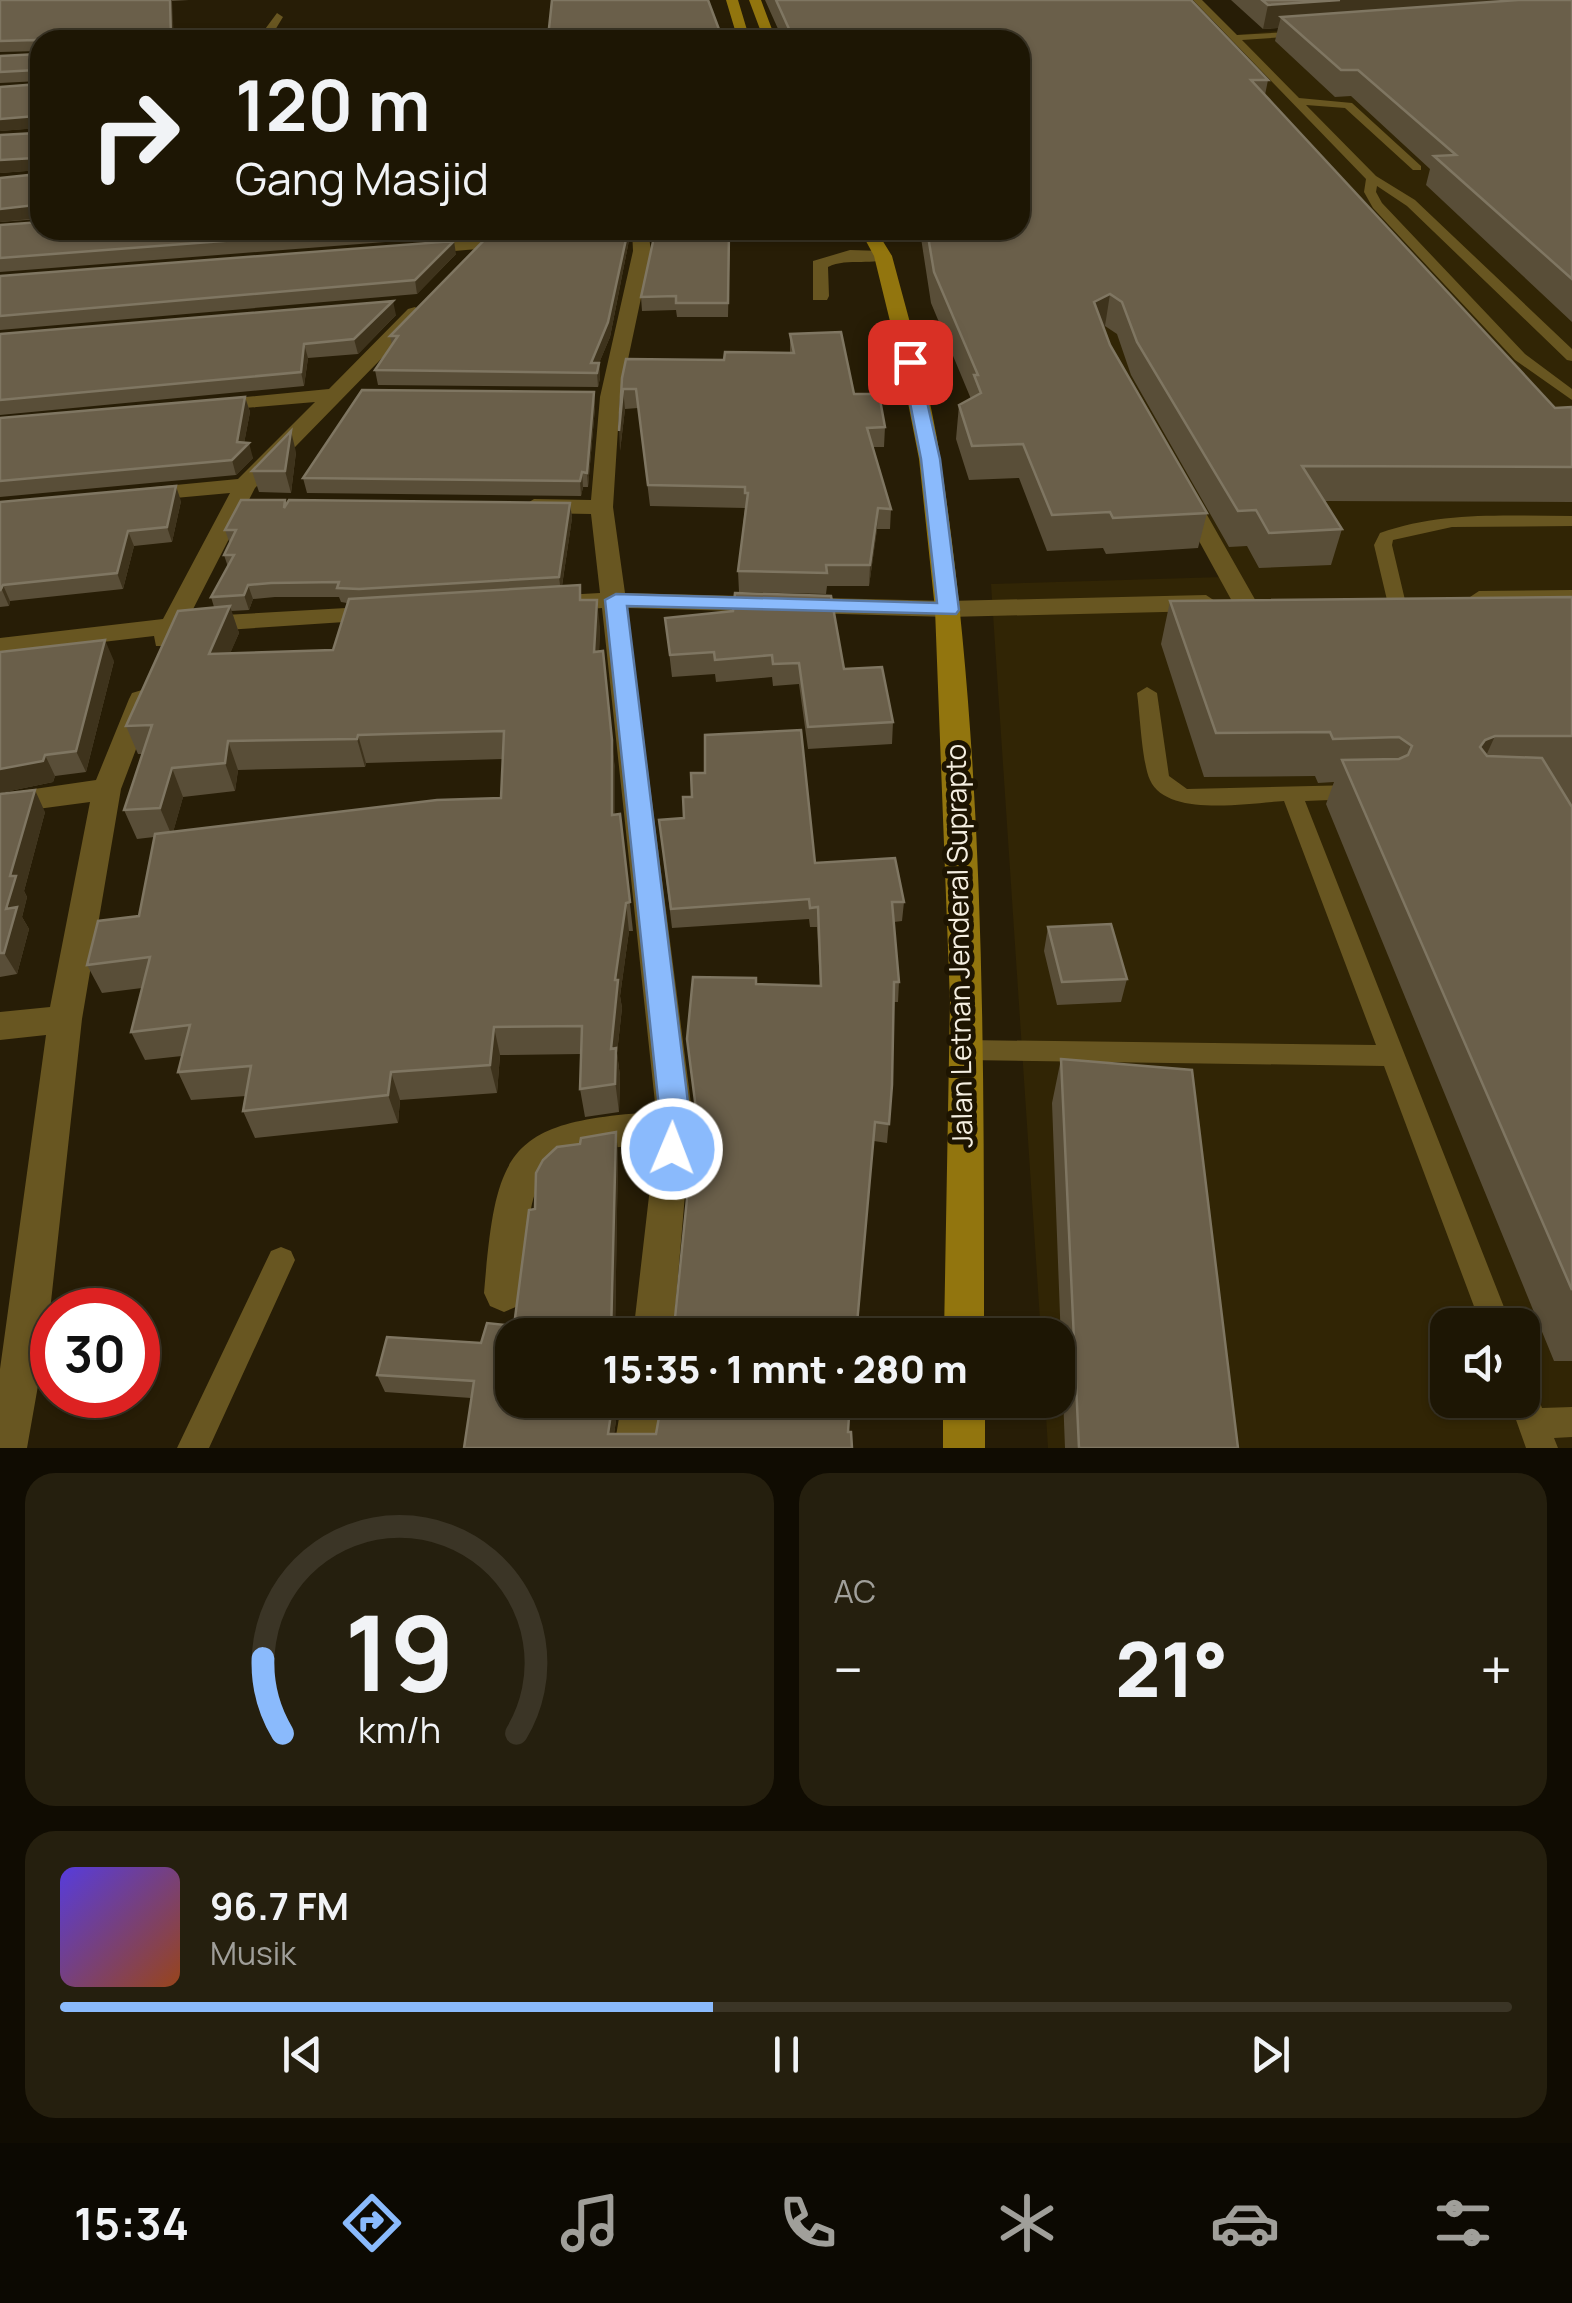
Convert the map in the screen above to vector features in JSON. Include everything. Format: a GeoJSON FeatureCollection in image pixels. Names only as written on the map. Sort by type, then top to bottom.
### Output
{"type":"FeatureCollection","features":[{"type":"Feature","properties":{"kind":"main road"},"geometry":{"type":"LineString","coordinates":[[732,0],[741,30]]}},
{"type":"Feature","properties":{"kind":"main road"},"geometry":{"type":"LineString","coordinates":[[755,0],[766,30]]}},
{"type":"Feature","properties":{"kind":"main road","name":"Jalan Letnan Jenderal Suprapto"},"geometry":{"type":"LineString","coordinates":[[874,240],[883,256],[930,459],[948,610],[967,1002],[964,1318]]}},
{"type":"Feature","properties":{"kind":"main road"},"geometry":{"type":"LineString","coordinates":[[964,1418],[964,1448]]}},
{"type":"Feature","properties":{"kind":"street"},"geometry":{"type":"LineString","coordinates":[[269,30],[277,17]]}},
{"type":"Feature","properties":{"kind":"street"},"geometry":{"type":"LineString","coordinates":[[402,250],[470,240]]}},
{"type":"Feature","properties":{"kind":"street"},"geometry":{"type":"LineString","coordinates":[[6,1448],[14,1332],[107,789],[170,626],[247,497],[333,394],[487,240]]}},
{"type":"Feature","properties":{"kind":"street"},"geometry":{"type":"LineString","coordinates":[[641,240],[642,252],[600,397],[602,507],[676,1127],[668,1171],[655,1318]]}},
{"type":"Feature","properties":{"kind":"street"},"geometry":{"type":"LineString","coordinates":[[820,296],[820,265],[824,261],[856,254],[883,256]]}},
{"type":"Feature","properties":{"kind":"street"},"geometry":{"type":"LineString","coordinates":[[390,306],[438,291]]}},
{"type":"Feature","properties":{"kind":"street"},"geometry":{"type":"LineString","coordinates":[[196,406],[373,394]]}},
{"type":"Feature","properties":{"kind":"street"},"geometry":{"type":"LineString","coordinates":[[537,604],[616,600],[948,610],[1254,603],[1176,481]]}},
{"type":"Feature","properties":{"kind":"street"},"geometry":{"type":"LineString","coordinates":[[113,497],[247,497]]}},
{"type":"Feature","properties":{"kind":"street"},"geometry":{"type":"LineString","coordinates":[[503,506],[602,507]]}},
{"type":"Feature","properties":{"kind":"street"},"geometry":{"type":"LineString","coordinates":[[1455,599],[1572,597]]}},
{"type":"Feature","properties":{"kind":"street"},"geometry":{"type":"LineString","coordinates":[[0,646],[170,626],[399,613]]}},
{"type":"Feature","properties":{"kind":"street"},"geometry":{"type":"LineString","coordinates":[[0,804],[107,789]]}},
{"type":"Feature","properties":{"kind":"street"},"geometry":{"type":"LineString","coordinates":[[0,1026],[65,1020]]}},
{"type":"Feature","properties":{"kind":"street"},"geometry":{"type":"LineString","coordinates":[[504,1292],[508,1227],[519,1177],[527,1164],[554,1141],[588,1132],[676,1127]]}},
{"type":"Feature","properties":{"kind":"street"},"geometry":{"type":"LineString","coordinates":[[634,1448],[640,1418]]}},
{"type":"Feature","properties":{"kind":"lane"},"geometry":{"type":"LineString","coordinates":[[1197,0],[1372,178],[1411,203],[1572,357]]}},
{"type":"Feature","properties":{"kind":"lane"},"geometry":{"type":"LineString","coordinates":[[1234,38],[1314,32]]}},
{"type":"Feature","properties":{"kind":"lane"},"geometry":{"type":"LineString","coordinates":[[1297,102],[1348,105],[1417,168]]}},
{"type":"Feature","properties":{"kind":"lane"},"geometry":{"type":"LineString","coordinates":[[1372,178],[1370,192],[1377,205],[1520,357],[1572,396]]}},
{"type":"Feature","properties":{"kind":"lane"},"geometry":{"type":"LineString","coordinates":[[1396,600],[1383,545],[1386,537],[1399,531],[1456,524],[1572,521]]}},
{"type":"Feature","properties":{"kind":"lane"},"geometry":{"type":"LineString","coordinates":[[1147,693],[1159,778],[1183,796],[1381,792]]}},
{"type":"Feature","properties":{"kind":"lane"},"geometry":{"type":"LineString","coordinates":[[1292,794],[1489,1308]]}},
{"type":"Feature","properties":{"kind":"lane"},"geometry":{"type":"LineString","coordinates":[[965,1050],[1392,1056]]}},
{"type":"Feature","properties":{"kind":"lane"},"geometry":{"type":"LineString","coordinates":[[193,1448],[280,1260]]}},
{"type":"Feature","properties":{"kind":"lane"},"geometry":{"type":"LineString","coordinates":[[1533,1422],[1572,1422]]}},
{"type":"Feature","properties":{"kind":"shaded area"},"geometry":{"type":"Polygon","coordinates":[[[1572,0],[1572,1448],[1048,1448],[1046,1418],[1075,1418],[1075,1318],[1040,1318],[991,584],[1223,577],[1030,204],[1030,178],[1226,36],[1572,0]]]}},
{"type":"Feature","properties":{"kind":"building"},"geometry":{"type":"Polygon","coordinates":[[[0,0],[170,0],[171,30],[30,30],[30,40],[0,41],[0,0]]]}},
{"type":"Feature","properties":{"kind":"building"},"geometry":{"type":"Polygon","coordinates":[[[552,0],[708,0],[719,30],[549,30],[552,0]]]}},
{"type":"Feature","properties":{"kind":"building"},"geometry":{"type":"Polygon","coordinates":[[[776,0],[1191,0],[1268,80],[1251,80],[1555,408],[1572,407],[1572,467],[1302,466],[1342,529],[1269,533],[1256,510],[1238,511],[1137,342],[1122,302],[1110,294],[1094,302],[1110,345],[1207,513],[1113,518],[1110,512],[1052,515],[1023,444],[972,446],[959,405],[981,393],[974,375],[978,375],[934,272],[929,240],[1030,240],[1030,30],[790,30],[776,0]]]}},
{"type":"Feature","properties":{"kind":"building"},"geometry":{"type":"Polygon","coordinates":[[[1262,0],[1340,0],[1268,5],[1262,0]]]}},
{"type":"Feature","properties":{"kind":"building"},"geometry":{"type":"Polygon","coordinates":[[[1518,0],[1572,0],[1572,279],[1434,156],[1456,155],[1358,70],[1341,70],[1281,17],[1518,0]]]}},
{"type":"Feature","properties":{"kind":"building"},"geometry":{"type":"Polygon","coordinates":[[[30,54],[30,70],[0,72],[0,56],[30,54]]]}},
{"type":"Feature","properties":{"kind":"building"},"geometry":{"type":"Polygon","coordinates":[[[30,85],[30,116],[0,119],[0,87],[30,85]]]}},
{"type":"Feature","properties":{"kind":"building"},"geometry":{"type":"Polygon","coordinates":[[[30,133],[30,158],[0,160],[0,135],[30,133]]]}},
{"type":"Feature","properties":{"kind":"building"},"geometry":{"type":"Polygon","coordinates":[[[30,175],[30,206],[0,209],[0,178],[30,175]]]}},
{"type":"Feature","properties":{"kind":"building"},"geometry":{"type":"Polygon","coordinates":[[[30,223],[30,240],[237,240],[0,258],[0,225],[30,223]]]}},
{"type":"Feature","properties":{"kind":"building"},"geometry":{"type":"Polygon","coordinates":[[[484,240],[626,240],[608,322],[591,363],[599,363],[597,373],[375,370],[398,336],[390,336],[484,240]]]}},
{"type":"Feature","properties":{"kind":"building"},"geometry":{"type":"Polygon","coordinates":[[[653,240],[729,240],[728,303],[676,303],[676,296],[641,297],[653,240]]]}},
{"type":"Feature","properties":{"kind":"building"},"geometry":{"type":"Polygon","coordinates":[[[454,241],[415,280],[0,316],[0,276],[454,241]]]}},
{"type":"Feature","properties":{"kind":"building"},"geometry":{"type":"Polygon","coordinates":[[[393,301],[354,339],[304,344],[301,372],[0,400],[0,334],[393,301]]]}},
{"type":"Feature","properties":{"kind":"building"},"geometry":{"type":"Polygon","coordinates":[[[841,332],[854,394],[879,394],[885,427],[867,428],[891,509],[878,508],[870,565],[826,565],[827,573],[738,571],[748,493],[745,487],[648,485],[636,389],[623,389],[619,431],[622,378],[626,359],[724,360],[725,352],[794,353],[790,334],[841,332]]]}},
{"type":"Feature","properties":{"kind":"building"},"geometry":{"type":"Polygon","coordinates":[[[362,390],[594,392],[587,473],[582,472],[580,481],[303,478],[362,390]]]}},
{"type":"Feature","properties":{"kind":"building"},"geometry":{"type":"Polygon","coordinates":[[[245,397],[237,442],[249,443],[232,460],[0,481],[0,418],[245,397]]]}},
{"type":"Feature","properties":{"kind":"building"},"geometry":{"type":"Polygon","coordinates":[[[291,431],[285,471],[252,471],[291,431]]]}},
{"type":"Feature","properties":{"kind":"building"},"geometry":{"type":"Polygon","coordinates":[[[176,486],[167,527],[128,531],[117,573],[3,585],[0,591],[0,502],[176,486]]]}},
{"type":"Feature","properties":{"kind":"building"},"geometry":{"type":"Polygon","coordinates":[[[241,500],[285,500],[284,508],[289,500],[570,503],[559,577],[359,589],[337,588],[339,582],[271,583],[248,585],[244,595],[211,597],[234,555],[224,555],[236,530],[225,530],[241,500]]]}},
{"type":"Feature","properties":{"kind":"building"},"geometry":{"type":"Polygon","coordinates":[[[580,585],[580,600],[597,600],[594,652],[603,651],[612,740],[612,815],[620,814],[630,902],[626,903],[615,980],[611,1049],[616,1048],[615,1084],[580,1089],[582,1026],[494,1027],[490,1065],[391,1072],[388,1095],[243,1111],[251,1066],[178,1072],[190,1025],[131,1032],[150,957],[87,965],[98,921],[139,916],[155,834],[437,800],[501,798],[504,731],[358,735],[357,739],[228,741],[225,763],[172,768],[160,808],[124,810],[152,725],[126,726],[178,611],[230,606],[209,654],[333,650],[349,599],[580,585]]]}},
{"type":"Feature","properties":{"kind":"building"},"geometry":{"type":"Polygon","coordinates":[[[735,593],[831,596],[844,669],[882,667],[893,722],[808,727],[799,663],[773,664],[772,655],[715,660],[714,652],[670,655],[665,618],[733,611],[735,593]]]}},
{"type":"Feature","properties":{"kind":"building"},"geometry":{"type":"Polygon","coordinates":[[[1572,597],[1572,736],[1495,736],[1480,747],[1487,756],[1542,758],[1572,807],[1572,1290],[1342,760],[1399,759],[1408,755],[1412,746],[1399,737],[1333,739],[1330,732],[1216,733],[1170,601],[1572,597]]]}},
{"type":"Feature","properties":{"kind":"building"},"geometry":{"type":"Polygon","coordinates":[[[105,640],[76,751],[45,755],[43,761],[0,769],[0,652],[105,640]]]}},
{"type":"Feature","properties":{"kind":"building"},"geometry":{"type":"Polygon","coordinates":[[[801,730],[815,863],[895,858],[904,902],[892,902],[899,982],[894,982],[889,1124],[875,1122],[858,1318],[675,1318],[696,1109],[687,1039],[693,977],[756,978],[756,984],[821,986],[818,907],[810,908],[809,899],[671,909],[659,820],[684,818],[683,797],[692,797],[691,773],[705,773],[705,735],[801,730]]]}},
{"type":"Feature","properties":{"kind":"building"},"geometry":{"type":"Polygon","coordinates":[[[35,790],[10,876],[16,876],[6,909],[17,907],[4,953],[0,953],[0,794],[35,790]]]}},
{"type":"Feature","properties":{"kind":"building"},"geometry":{"type":"Polygon","coordinates":[[[1111,924],[1127,979],[1062,982],[1048,927],[1111,924]]]}},
{"type":"Feature","properties":{"kind":"building"},"geometry":{"type":"Polygon","coordinates":[[[1061,1059],[1192,1070],[1238,1448],[1079,1448],[1061,1059]]]}},
{"type":"Feature","properties":{"kind":"building"},"geometry":{"type":"Polygon","coordinates":[[[616,1132],[611,1318],[515,1318],[529,1210],[535,1209],[536,1173],[557,1147],[580,1144],[581,1138],[616,1132]]]}},
{"type":"Feature","properties":{"kind":"building"},"geometry":{"type":"Polygon","coordinates":[[[487,1323],[495,1324],[495,1418],[610,1418],[608,1434],[656,1434],[659,1418],[849,1418],[852,1448],[464,1448],[474,1381],[377,1375],[387,1337],[481,1343],[487,1323]]]}},
{"type":"Feature","properties":{"kind":"route"},"geometry":{"type":"LineString","coordinates":[[672,1149],[676,1127],[616,600],[948,610],[930,459],[910,362]]}}]}
